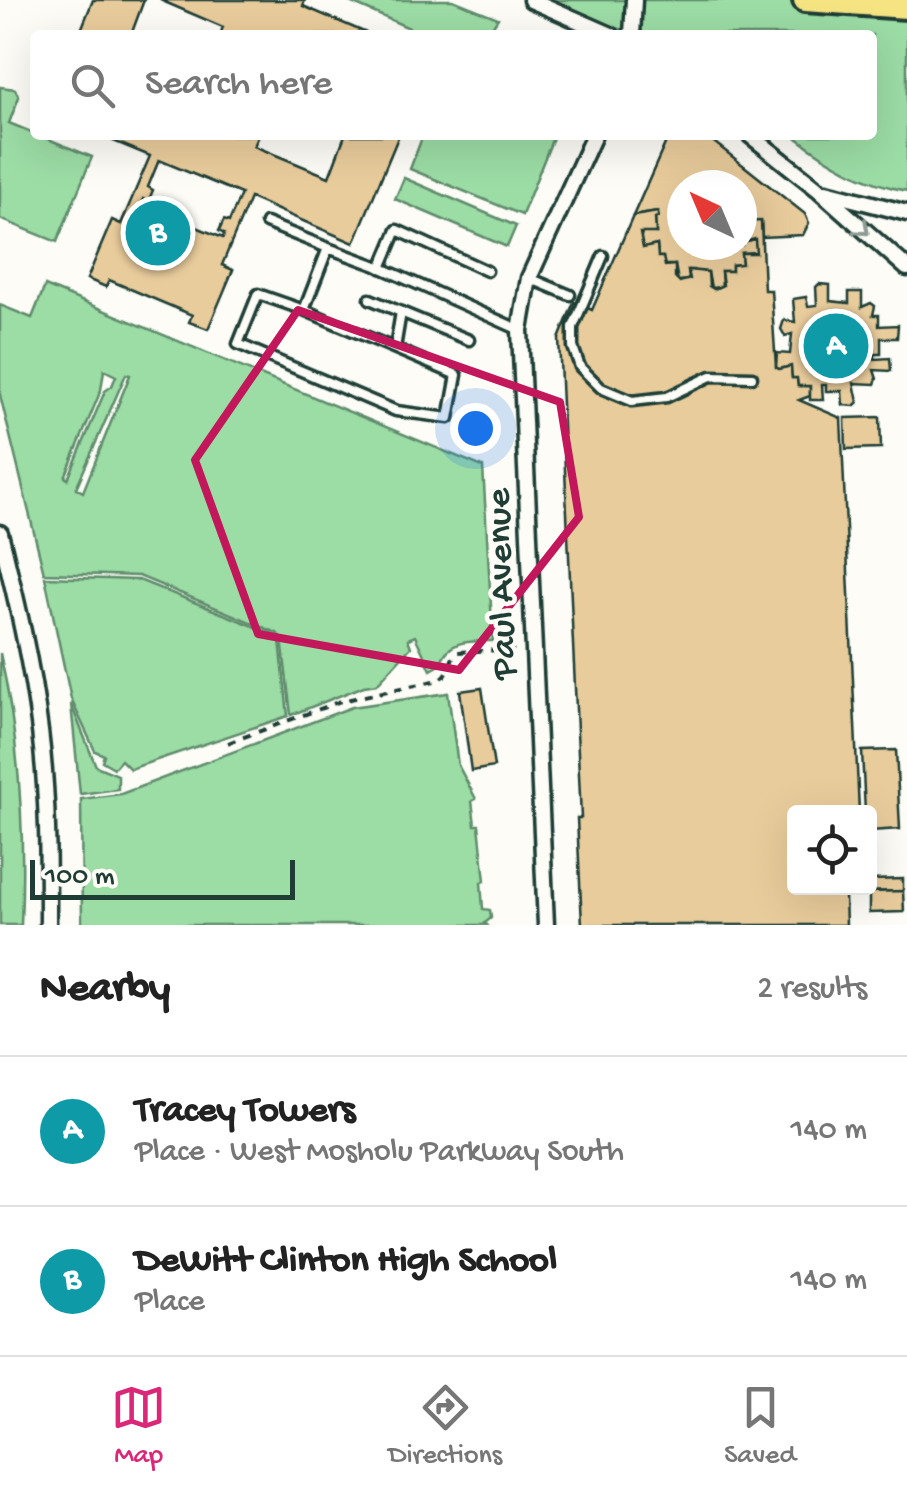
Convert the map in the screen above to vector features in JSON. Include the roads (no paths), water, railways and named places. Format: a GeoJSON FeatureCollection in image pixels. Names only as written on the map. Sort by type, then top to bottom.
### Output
{"type":"FeatureCollection","features":[{"type":"Feature","properties":{"kind":"main road"},"geometry":{"type":"LineString","coordinates":[[805,0],[907,7]]}},
{"type":"Feature","properties":{"kind":"street"},"geometry":{"type":"LineString","coordinates":[[530,0],[599,30]]}},
{"type":"Feature","properties":{"kind":"street"},"geometry":{"type":"LineString","coordinates":[[632,30],[634,0]]}},
{"type":"Feature","properties":{"kind":"street","name":"Paul Avenue"},"geometry":{"type":"LineString","coordinates":[[546,925],[520,330],[530,278],[592,140]]}},
{"type":"Feature","properties":{"kind":"street"},"geometry":{"type":"LineString","coordinates":[[756,140],[907,268]]}},
{"type":"Feature","properties":{"kind":"street"},"geometry":{"type":"LineString","coordinates":[[818,190],[907,213]]}},
{"type":"Feature","properties":{"kind":"street"},"geometry":{"type":"LineString","coordinates":[[0,532],[26,646],[40,731],[47,805],[48,925]]}},
{"type":"Feature","properties":{"kind":"lane"},"geometry":{"type":"LineString","coordinates":[[266,223],[381,268],[520,330]]}},
{"type":"Feature","properties":{"kind":"lane"},"geometry":{"type":"LineString","coordinates":[[381,268],[397,230],[487,271]]}},
{"type":"Feature","properties":{"kind":"lane"},"geometry":{"type":"LineString","coordinates":[[304,310],[328,248]]}},
{"type":"Feature","properties":{"kind":"lane"},"geometry":{"type":"LineString","coordinates":[[603,256],[574,327],[573,346],[580,367],[601,388],[632,401],[667,396],[711,376],[752,377]]}},
{"type":"Feature","properties":{"kind":"lane"},"geometry":{"type":"LineString","coordinates":[[530,278],[570,295]]}},
{"type":"Feature","properties":{"kind":"lane"},"geometry":{"type":"LineString","coordinates":[[258,294],[304,310],[457,374],[449,418],[396,411],[238,344],[258,294]]}},
{"type":"Feature","properties":{"kind":"lane"},"geometry":{"type":"LineString","coordinates":[[370,299],[470,340]]}},
{"type":"Feature","properties":{"kind":"lane"},"geometry":{"type":"LineString","coordinates":[[394,348],[401,312]]}},
{"type":"Feature","properties":{"kind":"place","name":"DeWitt Clinton High School"},"geometry":{"type":"Point","coordinates":[158,233]}},
{"type":"Feature","properties":{"kind":"place","name":"Tracey Towers"},"geometry":{"type":"Point","coordinates":[836,346]}}]}
